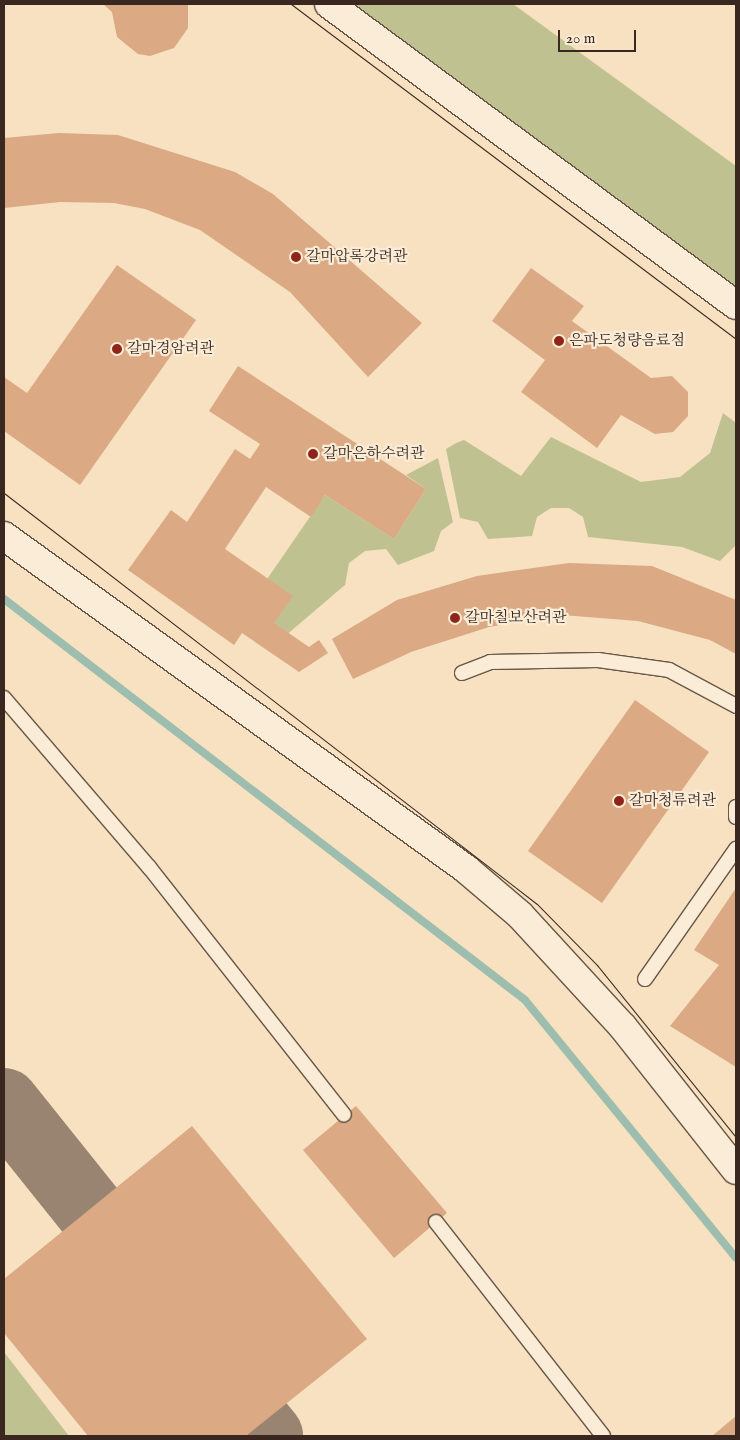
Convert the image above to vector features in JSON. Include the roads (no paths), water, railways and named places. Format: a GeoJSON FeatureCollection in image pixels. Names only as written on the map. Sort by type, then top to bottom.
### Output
{"type":"FeatureCollection","features":[{"type":"Feature","properties":{"kind":"street"},"geometry":{"type":"LineString","coordinates":[[329,4],[736,305]]}},
{"type":"Feature","properties":{"kind":"street"},"geometry":{"type":"LineString","coordinates":[[4,536],[466,869],[520,915],[623,1027],[736,1170]]}},
{"type":"Feature","properties":{"kind":"lane"},"geometry":{"type":"LineString","coordinates":[[462,673],[490,662],[598,660],[670,670],[736,706]]}},
{"type":"Feature","properties":{"kind":"lane"},"geometry":{"type":"LineString","coordinates":[[4,698],[149,867],[344,1115]]}},
{"type":"Feature","properties":{"kind":"lane"},"geometry":{"type":"LineString","coordinates":[[736,807],[736,817]]}},
{"type":"Feature","properties":{"kind":"lane"},"geometry":{"type":"LineString","coordinates":[[644,978],[736,849]]}},
{"type":"Feature","properties":{"kind":"lane"},"geometry":{"type":"LineString","coordinates":[[436,1222],[603,1436]]}},
{"type":"Feature","properties":{"kind":"waterway"},"geometry":{"type":"LineString","coordinates":[[4,599],[525,1000],[736,1258]]}},
{"type":"Feature","properties":{"kind":"tram line"},"geometry":{"type":"LineString","coordinates":[[291,4],[736,339]]}},
{"type":"Feature","properties":{"kind":"tram line"},"geometry":{"type":"LineString","coordinates":[[4,493],[537,904],[597,965],[736,1137]]}},
{"type":"Feature","properties":{"kind":"place","name":"갈마압록강려관"},"geometry":{"type":"Point","coordinates":[296,257]}},
{"type":"Feature","properties":{"kind":"place","name":"은파도청량음료점"},"geometry":{"type":"Point","coordinates":[559,341]}},
{"type":"Feature","properties":{"kind":"place","name":"갈마경암려관"},"geometry":{"type":"Point","coordinates":[117,349]}},
{"type":"Feature","properties":{"kind":"place","name":"갈마은하수려관"},"geometry":{"type":"Point","coordinates":[313,454]}},
{"type":"Feature","properties":{"kind":"place","name":"갈마칠보산려관"},"geometry":{"type":"Point","coordinates":[455,618]}},
{"type":"Feature","properties":{"kind":"place","name":"갈마청류려관"},"geometry":{"type":"Point","coordinates":[619,801]}}]}
